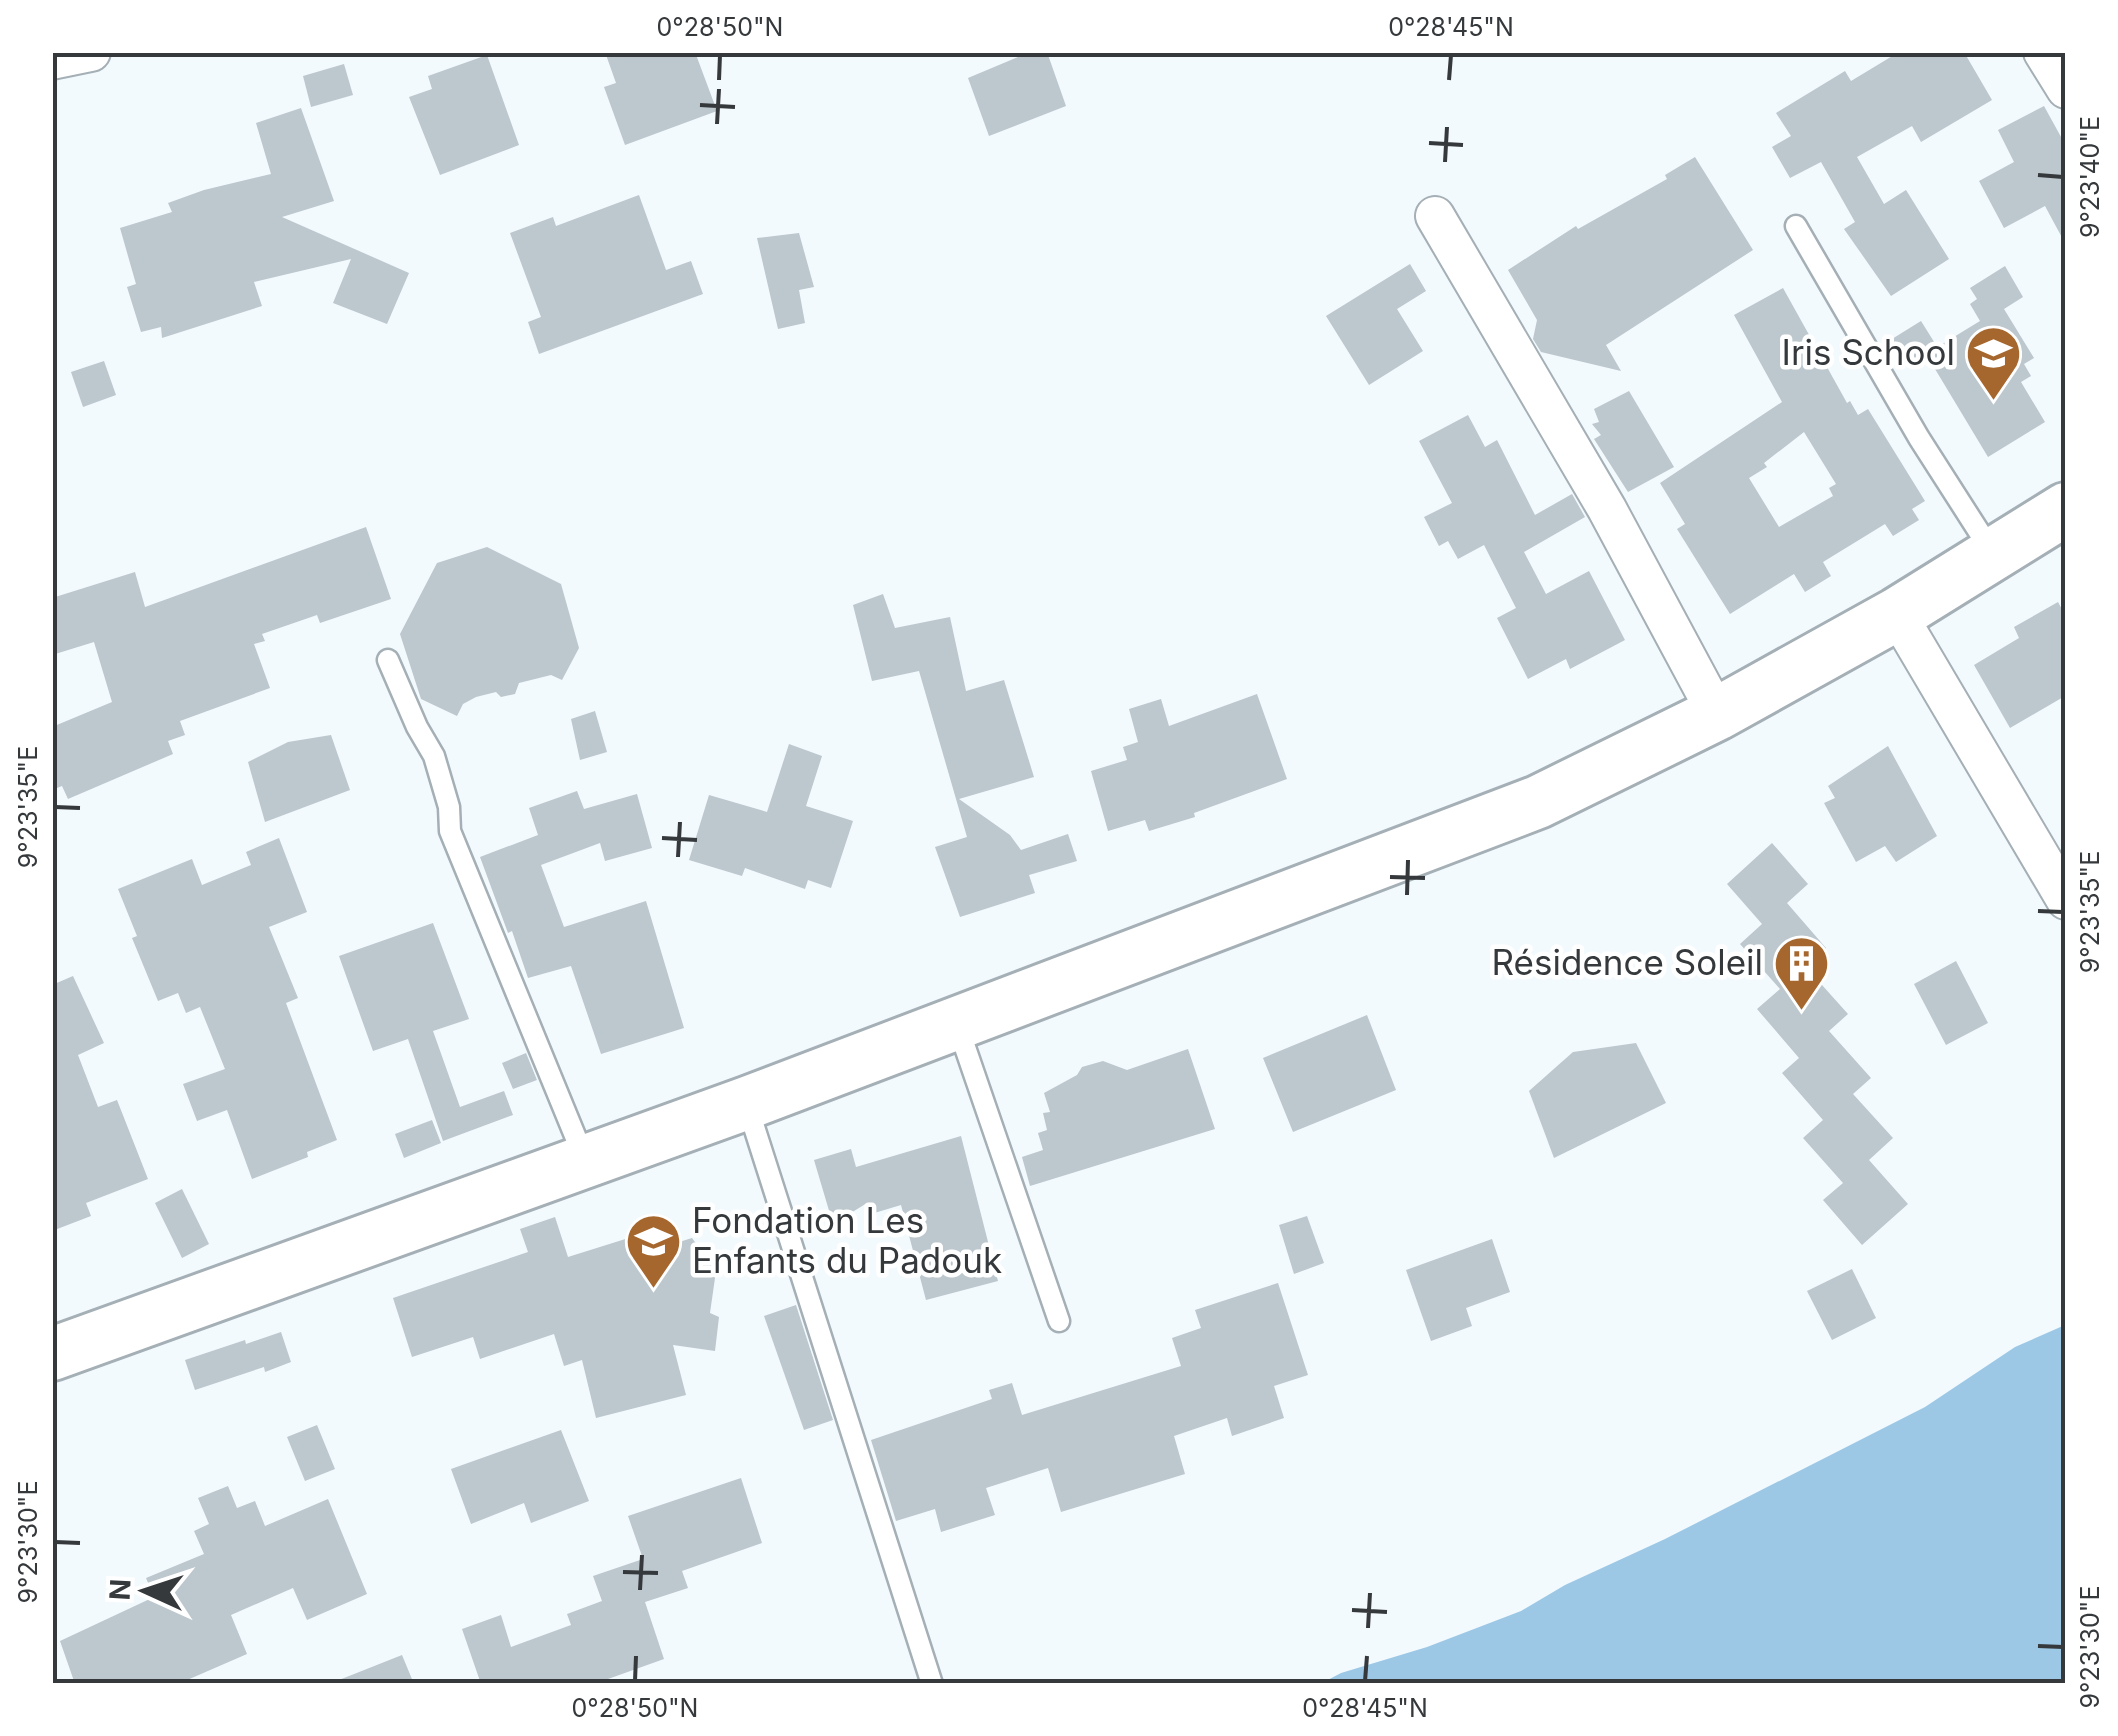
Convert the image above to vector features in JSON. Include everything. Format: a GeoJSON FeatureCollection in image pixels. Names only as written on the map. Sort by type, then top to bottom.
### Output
{"type":"FeatureCollection","features":[{"type":"Feature","properties":{"kind":"main road"},"geometry":{"type":"LineString","coordinates":[[52,1354],[747,1103],[1538,802],[1717,714],[1896,614],[2066,509]]}},
{"type":"Feature","properties":{"kind":"street"},"geometry":{"type":"LineString","coordinates":[[52,60],[91,52]]}},
{"type":"Feature","properties":{"kind":"street"},"geometry":{"type":"LineString","coordinates":[[2043,52],[2066,89]]}},
{"type":"Feature","properties":{"kind":"street"},"geometry":{"type":"LineString","coordinates":[[1435,216],[1606,509],[1717,714]]}},
{"type":"Feature","properties":{"kind":"street"},"geometry":{"type":"LineString","coordinates":[[1896,614],[2066,900]]}},
{"type":"Feature","properties":{"kind":"lane"},"geometry":{"type":"LineString","coordinates":[[1796,226],[1919,438],[1993,554]]}},
{"type":"Feature","properties":{"kind":"lane"},"geometry":{"type":"LineString","coordinates":[[388,660],[417,728],[434,756],[449,807],[450,831],[586,1160]]}},
{"type":"Feature","properties":{"kind":"lane"},"geometry":{"type":"LineString","coordinates":[[956,1022],[1059,1321]]}},
{"type":"Feature","properties":{"kind":"lane"},"geometry":{"type":"LineString","coordinates":[[747,1103],[932,1684]]}},
{"type":"Feature","properties":{"kind":"water"},"geometry":{"type":"Polygon","coordinates":[[[2065,1325],[2065,1683],[1322,1683],[1521,1611],[1565,1585],[1665,1539],[1925,1407],[2015,1347],[2065,1325]]]}},
{"type":"Feature","properties":{"kind":"building"},"geometry":{"type":"Polygon","coordinates":[[[605,52],[695,52],[717,111],[625,145],[604,87],[616,83],[605,52]]]}},
{"type":"Feature","properties":{"kind":"building"},"geometry":{"type":"Polygon","coordinates":[[[1030,52],[1047,52],[1066,106],[989,136],[968,78],[1030,52]]]}},
{"type":"Feature","properties":{"kind":"building"},"geometry":{"type":"Polygon","coordinates":[[[1899,52],[1964,52],[1992,100],[1921,142],[1912,126],[1857,157],[1884,204],[1906,190],[1949,259],[1891,296],[1844,229],[1855,222],[1821,162],[1790,178],[1772,147],[1791,136],[1776,113],[1845,71],[1851,81],[1899,52]]]}},
{"type":"Feature","properties":{"kind":"building"},"geometry":{"type":"Polygon","coordinates":[[[487,55],[519,145],[440,175],[409,97],[432,89],[428,76],[487,55]]]}},
{"type":"Feature","properties":{"kind":"building"},"geometry":{"type":"Polygon","coordinates":[[[344,64],[353,95],[311,107],[303,76],[344,64]]]}},
{"type":"Feature","properties":{"kind":"building"},"geometry":{"type":"Polygon","coordinates":[[[2044,106],[2066,146],[2066,245],[2045,206],[2004,228],[1979,181],[2014,162],[1998,130],[2044,106]]]}},
{"type":"Feature","properties":{"kind":"building"},"geometry":{"type":"Polygon","coordinates":[[[301,108],[334,201],[282,217],[409,273],[387,324],[333,303],[351,259],[254,282],[262,306],[162,338],[161,327],[141,332],[127,287],[136,284],[120,228],[172,212],[168,203],[204,190],[271,174],[256,123],[301,108]]]}},
{"type":"Feature","properties":{"kind":"building"},"geometry":{"type":"Polygon","coordinates":[[[1695,157],[1753,250],[1606,345],[1621,371],[1541,352],[1533,339],[1537,320],[1508,270],[1576,226],[1578,229],[1667,179],[1665,175],[1695,157]]]}},
{"type":"Feature","properties":{"kind":"building"},"geometry":{"type":"Polygon","coordinates":[[[639,195],[666,270],[691,261],[703,294],[539,354],[528,322],[541,317],[510,233],[553,217],[556,226],[639,195]]]}},
{"type":"Feature","properties":{"kind":"building"},"geometry":{"type":"Polygon","coordinates":[[[799,233],[814,287],[799,290],[805,323],[778,329],[757,238],[799,233]]]}},
{"type":"Feature","properties":{"kind":"building"},"geometry":{"type":"Polygon","coordinates":[[[1410,264],[1426,291],[1397,309],[1423,351],[1369,385],[1326,316],[1410,264]]]}},
{"type":"Feature","properties":{"kind":"building","name":"Iris School"},"geometry":{"type":"Polygon","coordinates":[[[2005,266],[2023,297],[2004,309],[2034,358],[2024,364],[2031,376],[2021,382],[2045,422],[1988,457],[1926,354],[1980,321],[1970,304],[1977,299],[1970,288],[2005,266]]]}},
{"type":"Feature","properties":{"kind":"building"},"geometry":{"type":"Polygon","coordinates":[[[1783,288],[1847,403],[1850,401],[1858,415],[1868,409],[1925,501],[1912,509],[1919,520],[1893,536],[1885,524],[1823,562],[1831,576],[1805,592],[1794,574],[1730,614],[1677,529],[1685,524],[1660,483],[1782,402],[1734,315],[1783,288]],[[1804,432],[1764,463],[1767,467],[1749,478],[1779,527],[1833,496],[1829,488],[1836,484],[1804,432]]]}},
{"type":"Feature","properties":{"kind":"building"},"geometry":{"type":"Polygon","coordinates":[[[1921,321],[1936,345],[1907,364],[1892,339],[1921,321]]]}},
{"type":"Feature","properties":{"kind":"building"},"geometry":{"type":"Polygon","coordinates":[[[104,361],[116,395],[83,407],[71,372],[104,361]]]}},
{"type":"Feature","properties":{"kind":"building"},"geometry":{"type":"Polygon","coordinates":[[[1629,391],[1674,467],[1628,492],[1594,439],[1601,435],[1592,424],[1599,422],[1594,409],[1629,391]]]}},
{"type":"Feature","properties":{"kind":"building"},"geometry":{"type":"Polygon","coordinates":[[[1468,415],[1485,447],[1497,440],[1535,515],[1572,494],[1585,517],[1524,552],[1546,594],[1589,571],[1625,640],[1570,669],[1566,659],[1528,679],[1497,618],[1516,608],[1484,545],[1458,559],[1448,541],[1439,546],[1424,517],[1452,503],[1419,441],[1468,415]]]}},
{"type":"Feature","properties":{"kind":"building"},"geometry":{"type":"Polygon","coordinates":[[[366,527],[391,599],[320,623],[317,615],[262,634],[265,641],[254,644],[270,688],[180,721],[185,735],[168,741],[173,754],[68,799],[62,786],[52,790],[52,727],[112,702],[94,642],[52,655],[52,598],[135,572],[145,607],[366,527]]]}},
{"type":"Feature","properties":{"kind":"building"},"geometry":{"type":"Polygon","coordinates":[[[487,547],[561,584],[579,648],[562,680],[551,675],[519,683],[515,694],[501,697],[496,692],[476,697],[463,704],[457,716],[421,699],[400,634],[437,563],[487,547]]]}},
{"type":"Feature","properties":{"kind":"building"},"geometry":{"type":"Polygon","coordinates":[[[883,594],[895,628],[950,617],[966,691],[1004,680],[1034,777],[959,799],[1010,835],[1021,850],[1068,834],[1077,861],[1029,875],[1035,893],[960,917],[935,847],[967,837],[919,671],[872,681],[853,605],[883,594]]]}},
{"type":"Feature","properties":{"kind":"building"},"geometry":{"type":"Polygon","coordinates":[[[2058,602],[2065,615],[2065,696],[2010,728],[1974,665],[2019,638],[2014,627],[2058,602]]]}},
{"type":"Feature","properties":{"kind":"building"},"geometry":{"type":"Polygon","coordinates":[[[1257,694],[1287,779],[1194,813],[1195,817],[1149,831],[1145,820],[1108,831],[1091,771],[1127,760],[1123,747],[1138,742],[1129,709],[1161,699],[1169,726],[1257,694]]]}},
{"type":"Feature","properties":{"kind":"building"},"geometry":{"type":"Polygon","coordinates":[[[595,711],[607,752],[580,760],[571,719],[595,711]]]}},
{"type":"Feature","properties":{"kind":"building"},"geometry":{"type":"Polygon","coordinates":[[[331,735],[350,790],[265,822],[248,762],[288,742],[331,735]]]}},
{"type":"Feature","properties":{"kind":"building"},"geometry":{"type":"Polygon","coordinates":[[[789,744],[822,756],[806,806],[853,821],[831,888],[808,880],[805,889],[745,868],[742,876],[689,860],[709,795],[767,812],[789,744]]]}},
{"type":"Feature","properties":{"kind":"building"},"geometry":{"type":"Polygon","coordinates":[[[1888,746],[1937,836],[1896,862],[1885,846],[1856,862],[1824,803],[1835,798],[1828,786],[1888,746]]]}},
{"type":"Feature","properties":{"kind":"building"},"geometry":{"type":"Polygon","coordinates":[[[577,791],[584,809],[637,794],[652,848],[605,861],[600,843],[541,865],[564,927],[646,901],[684,1028],[601,1054],[571,966],[528,978],[480,857],[538,835],[529,808],[577,791]]]}},
{"type":"Feature","properties":{"kind":"building"},"geometry":{"type":"Polygon","coordinates":[[[279,838],[307,912],[269,927],[298,998],[286,1003],[337,1140],[307,1152],[308,1157],[252,1179],[227,1110],[197,1121],[183,1084],[225,1069],[200,1007],[186,1013],[178,993],[158,1001],[132,938],[137,936],[118,889],[192,859],[202,885],[251,865],[246,852],[279,838]]]}},
{"type":"Feature","properties":{"kind":"building"},"geometry":{"type":"Polygon","coordinates":[[[1772,843],[1808,884],[1787,903],[1826,948],[1805,966],[1848,1014],[1829,1031],[1871,1078],[1853,1094],[1893,1138],[1869,1160],[1908,1204],[1862,1245],[1823,1200],[1843,1183],[1803,1138],[1823,1120],[1782,1073],[1799,1058],[1757,1009],[1780,989],[1740,944],[1762,924],[1727,884],[1772,843]]]}},
{"type":"Feature","properties":{"kind":"building"},"geometry":{"type":"Polygon","coordinates":[[[433,923],[469,1019],[433,1031],[460,1107],[504,1091],[513,1115],[443,1141],[408,1039],[373,1051],[339,956],[433,923]]]}},
{"type":"Feature","properties":{"kind":"building"},"geometry":{"type":"Polygon","coordinates":[[[1956,961],[1988,1023],[1946,1045],[1914,984],[1956,961]]]}},
{"type":"Feature","properties":{"kind":"building"},"geometry":{"type":"Polygon","coordinates":[[[73,976],[104,1043],[78,1055],[98,1107],[117,1100],[148,1179],[86,1203],[91,1216],[52,1231],[52,985],[73,976]]]}},
{"type":"Feature","properties":{"kind":"building"},"geometry":{"type":"Polygon","coordinates":[[[1367,1015],[1396,1090],[1293,1132],[1263,1058],[1367,1015]]]}},
{"type":"Feature","properties":{"kind":"building"},"geometry":{"type":"Polygon","coordinates":[[[1636,1043],[1666,1103],[1554,1158],[1529,1091],[1573,1052],[1636,1043]]]}},
{"type":"Feature","properties":{"kind":"building"},"geometry":{"type":"Polygon","coordinates":[[[1188,1049],[1215,1129],[1030,1186],[1022,1157],[1043,1150],[1038,1133],[1047,1130],[1043,1113],[1050,1112],[1044,1093],[1077,1075],[1082,1067],[1103,1061],[1127,1070],[1188,1049]]]}},
{"type":"Feature","properties":{"kind":"building"},"geometry":{"type":"Polygon","coordinates":[[[526,1053],[537,1080],[513,1089],[502,1063],[526,1053]]]}},
{"type":"Feature","properties":{"kind":"building"},"geometry":{"type":"Polygon","coordinates":[[[432,1120],[441,1143],[404,1158],[395,1134],[432,1120]]]}},
{"type":"Feature","properties":{"kind":"building"},"geometry":{"type":"Polygon","coordinates":[[[961,1136],[998,1281],[926,1300],[901,1205],[871,1214],[867,1203],[833,1224],[814,1160],[851,1149],[856,1167],[961,1136]]]}},
{"type":"Feature","properties":{"kind":"building"},"geometry":{"type":"Polygon","coordinates":[[[182,1189],[209,1244],[182,1258],[155,1203],[182,1189]]]}},
{"type":"Feature","properties":{"kind":"building"},"geometry":{"type":"Polygon","coordinates":[[[1307,1216],[1324,1263],[1294,1274],[1279,1225],[1307,1216]]]}},
{"type":"Feature","properties":{"kind":"building"},"geometry":{"type":"Polygon","coordinates":[[[555,1217],[568,1257],[670,1225],[676,1243],[692,1238],[716,1271],[710,1313],[719,1317],[715,1351],[673,1345],[686,1395],[596,1418],[582,1360],[564,1366],[554,1334],[480,1359],[473,1337],[412,1357],[393,1298],[528,1252],[520,1229],[555,1217]]]}},
{"type":"Feature","properties":{"kind":"building"},"geometry":{"type":"Polygon","coordinates":[[[1492,1239],[1510,1292],[1466,1308],[1472,1326],[1431,1341],[1406,1270],[1492,1239]]]}},
{"type":"Feature","properties":{"kind":"building"},"geometry":{"type":"Polygon","coordinates":[[[1852,1269],[1876,1318],[1832,1340],[1807,1291],[1852,1269]]]}},
{"type":"Feature","properties":{"kind":"building"},"geometry":{"type":"Polygon","coordinates":[[[1278,1283],[1308,1375],[1274,1386],[1284,1418],[1232,1436],[1227,1418],[1174,1436],[1185,1474],[1061,1512],[1048,1468],[986,1488],[995,1515],[941,1532],[935,1509],[896,1521],[871,1440],[992,1399],[989,1390],[1012,1383],[1022,1415],[1181,1366],[1172,1338],[1201,1328],[1195,1310],[1278,1283]]]}},
{"type":"Feature","properties":{"kind":"building"},"geometry":{"type":"Polygon","coordinates":[[[796,1305],[833,1420],[804,1430],[764,1316],[796,1305]]]}},
{"type":"Feature","properties":{"kind":"building"},"geometry":{"type":"Polygon","coordinates":[[[281,1332],[291,1362],[195,1390],[185,1360],[281,1332]]]}},
{"type":"Feature","properties":{"kind":"building"},"geometry":{"type":"Polygon","coordinates":[[[317,1425],[335,1469],[305,1481],[287,1437],[317,1425]]]}},
{"type":"Feature","properties":{"kind":"building"},"geometry":{"type":"Polygon","coordinates":[[[561,1430],[589,1501],[531,1523],[524,1503],[471,1524],[451,1469],[561,1430]]]}},
{"type":"Feature","properties":{"kind":"building"},"geometry":{"type":"Polygon","coordinates":[[[741,1478],[762,1543],[682,1571],[688,1588],[645,1602],[664,1659],[594,1684],[481,1684],[462,1629],[501,1615],[511,1647],[571,1625],[567,1614],[602,1601],[593,1576],[643,1559],[628,1516],[741,1478]]]}},
{"type":"Feature","properties":{"kind":"building"},"geometry":{"type":"Polygon","coordinates":[[[228,1486],[237,1508],[255,1501],[265,1526],[328,1499],[367,1594],[307,1620],[293,1588],[231,1615],[247,1654],[178,1684],[75,1684],[60,1641],[154,1597],[146,1578],[204,1554],[194,1531],[209,1524],[198,1498],[228,1486]]]}},
{"type":"Feature","properties":{"kind":"building"},"geometry":{"type":"Polygon","coordinates":[[[402,1655],[414,1684],[334,1684],[334,1682],[402,1655]]]}},
{"type":"Feature","properties":{"kind":"place","name":"Iris School"},"geometry":{"type":"Point","coordinates":[1994,402]}},
{"type":"Feature","properties":{"kind":"place","name":"Résidence Soleil"},"geometry":{"type":"Point","coordinates":[1802,1012]}},
{"type":"Feature","properties":{"kind":"place","name":"Fondation Les Enfants du Padouk"},"geometry":{"type":"Point","coordinates":[653,1290]}}]}
